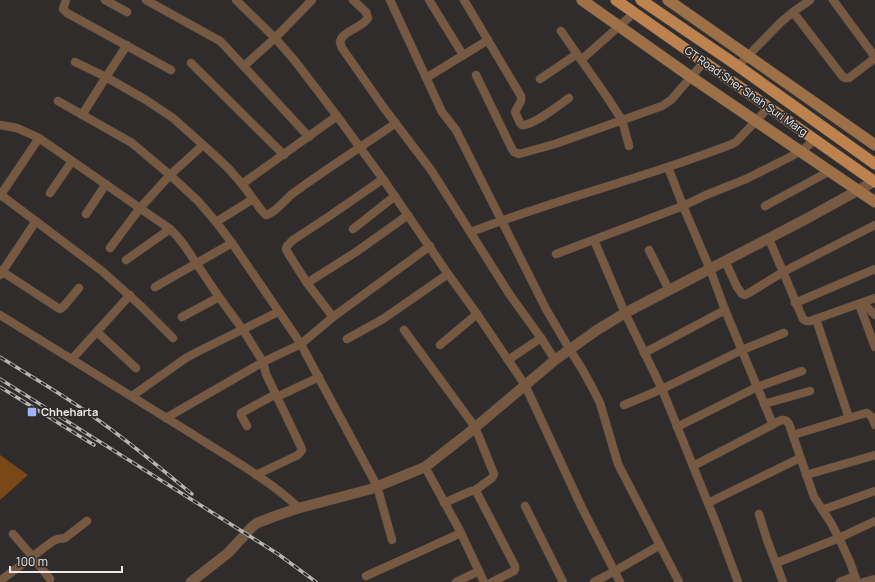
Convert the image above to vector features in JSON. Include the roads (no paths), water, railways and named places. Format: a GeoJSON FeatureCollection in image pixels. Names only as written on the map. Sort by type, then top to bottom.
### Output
{"type":"FeatureCollection","features":[{"type":"Feature","properties":{"kind":"main road"},"geometry":{"type":"LineString","coordinates":[[582,0],[690,77],[875,202]]}},
{"type":"Feature","properties":{"kind":"main road","name":"GT Road;Sher Shah Suri Marg"},"geometry":{"type":"LineString","coordinates":[[616,0],[875,182]]}},
{"type":"Feature","properties":{"kind":"main road","name":"GT Road;Sher Shah Suri Marg"},"geometry":{"type":"LineString","coordinates":[[641,0],[738,66],[875,164]]}},
{"type":"Feature","properties":{"kind":"main road"},"geometry":{"type":"LineString","coordinates":[[668,0],[875,145]]}},
{"type":"Feature","properties":{"kind":"street"},"geometry":{"type":"LineString","coordinates":[[66,0],[63,9],[67,13],[171,70]]}},
{"type":"Feature","properties":{"kind":"street"},"geometry":{"type":"LineString","coordinates":[[105,0],[126,12]]}},
{"type":"Feature","properties":{"kind":"street"},"geometry":{"type":"LineString","coordinates":[[236,0],[275,38],[301,68],[383,179],[525,385],[582,508],[620,582]]}},
{"type":"Feature","properties":{"kind":"street"},"geometry":{"type":"LineString","coordinates":[[244,66],[275,38],[312,0]]}},
{"type":"Feature","properties":{"kind":"street"},"geometry":{"type":"LineString","coordinates":[[353,0],[366,12],[368,18],[361,25],[345,34],[341,38],[340,42],[354,65],[431,170],[510,294],[555,360]]}},
{"type":"Feature","properties":{"kind":"street"},"geometry":{"type":"LineString","coordinates":[[390,0],[442,112],[456,130],[546,309],[582,369],[600,403],[618,464],[679,582]]}},
{"type":"Feature","properties":{"kind":"street"},"geometry":{"type":"LineString","coordinates":[[429,0],[462,55]]}},
{"type":"Feature","properties":{"kind":"street"},"geometry":{"type":"LineString","coordinates":[[464,0],[521,96],[521,101],[515,112],[522,125],[526,125],[542,116],[569,98]]}},
{"type":"Feature","properties":{"kind":"street"},"geometry":{"type":"LineString","coordinates":[[738,66],[781,22],[810,0]]}},
{"type":"Feature","properties":{"kind":"street"},"geometry":{"type":"LineString","coordinates":[[793,12],[843,77],[849,78],[875,58],[833,0]]}},
{"type":"Feature","properties":{"kind":"street"},"geometry":{"type":"LineString","coordinates":[[151,1],[220,41],[309,137]]}},
{"type":"Feature","properties":{"kind":"street"},"geometry":{"type":"LineString","coordinates":[[540,79],[579,57],[620,26],[634,13]]}},
{"type":"Feature","properties":{"kind":"street"},"geometry":{"type":"LineString","coordinates":[[561,32],[622,120],[629,146]]}},
{"type":"Feature","properties":{"kind":"street"},"geometry":{"type":"LineString","coordinates":[[426,78],[488,40]]}},
{"type":"Feature","properties":{"kind":"street"},"geometry":{"type":"LineString","coordinates":[[82,115],[127,45]]}},
{"type":"Feature","properties":{"kind":"street"},"geometry":{"type":"LineString","coordinates":[[75,62],[106,77],[173,118],[228,168],[266,215],[291,195],[396,123]]}},
{"type":"Feature","properties":{"kind":"street"},"geometry":{"type":"LineString","coordinates":[[476,75],[512,149],[517,154],[522,154],[555,144],[662,106],[667,103],[704,62]]}},
{"type":"Feature","properties":{"kind":"street"},"geometry":{"type":"LineString","coordinates":[[191,63],[284,155]]}},
{"type":"Feature","properties":{"kind":"street"},"geometry":{"type":"LineString","coordinates":[[58,101],[132,143],[198,201],[232,243],[301,344],[319,377],[377,486],[392,540]]}},
{"type":"Feature","properties":{"kind":"street"},"geometry":{"type":"LineString","coordinates":[[471,232],[502,220],[668,168],[732,144],[736,142],[769,107]]}},
{"type":"Feature","properties":{"kind":"street"},"geometry":{"type":"LineString","coordinates":[[242,184],[337,116]]}},
{"type":"Feature","properties":{"kind":"street"},"geometry":{"type":"LineString","coordinates":[[0,124],[17,128],[39,138],[170,229],[184,245],[243,330],[263,362],[266,374],[302,450],[298,455],[256,475]]}},
{"type":"Feature","properties":{"kind":"street"},"geometry":{"type":"LineString","coordinates":[[39,138],[0,195],[102,271],[130,295],[174,338]]}},
{"type":"Feature","properties":{"kind":"street"},"geometry":{"type":"LineString","coordinates":[[556,254],[683,206],[746,179],[790,157],[815,140]]}},
{"type":"Feature","properties":{"kind":"street"},"geometry":{"type":"LineString","coordinates":[[110,248],[140,208],[170,175],[203,145]]}},
{"type":"Feature","properties":{"kind":"street"},"geometry":{"type":"LineString","coordinates":[[50,193],[72,161]]}},
{"type":"Feature","properties":{"kind":"street"},"geometry":{"type":"LineString","coordinates":[[668,168],[772,425]]}},
{"type":"Feature","properties":{"kind":"street"},"geometry":{"type":"LineString","coordinates":[[764,206],[830,171]]}},
{"type":"Feature","properties":{"kind":"street"},"geometry":{"type":"LineString","coordinates":[[333,317],[307,283],[286,249],[289,243],[383,179]]}},
{"type":"Feature","properties":{"kind":"street"},"geometry":{"type":"LineString","coordinates":[[192,582],[228,553],[252,526],[257,523],[278,514],[377,486],[425,468],[555,360],[597,330],[625,313],[813,216],[875,182]]}},
{"type":"Feature","properties":{"kind":"street"},"geometry":{"type":"LineString","coordinates":[[86,214],[106,184]]}},
{"type":"Feature","properties":{"kind":"street"},"geometry":{"type":"LineString","coordinates":[[353,229],[395,196]]}},
{"type":"Feature","properties":{"kind":"street"},"geometry":{"type":"LineString","coordinates":[[216,222],[253,199]]}},
{"type":"Feature","properties":{"kind":"street"},"geometry":{"type":"LineString","coordinates":[[307,283],[356,252],[408,215]]}},
{"type":"Feature","properties":{"kind":"street"},"geometry":{"type":"LineString","coordinates":[[36,221],[1,272],[58,308],[64,306],[79,288]]}},
{"type":"Feature","properties":{"kind":"street"},"geometry":{"type":"LineString","coordinates":[[725,261],[737,287],[742,294],[745,295],[783,272],[875,225]]}},
{"type":"Feature","properties":{"kind":"street"},"geometry":{"type":"LineString","coordinates":[[126,260],[170,229]]}},
{"type":"Feature","properties":{"kind":"street"},"geometry":{"type":"LineString","coordinates":[[769,239],[803,319],[806,321],[875,298]]}},
{"type":"Feature","properties":{"kind":"street"},"geometry":{"type":"LineString","coordinates":[[594,240],[625,313],[662,389],[738,582]]}},
{"type":"Feature","properties":{"kind":"street"},"geometry":{"type":"LineString","coordinates":[[155,287],[232,243]]}},
{"type":"Feature","properties":{"kind":"street"},"geometry":{"type":"LineString","coordinates":[[166,418],[263,362],[301,344],[333,317],[430,246]]}},
{"type":"Feature","properties":{"kind":"street"},"geometry":{"type":"LineString","coordinates":[[649,250],[669,290]]}},
{"type":"Feature","properties":{"kind":"street"},"geometry":{"type":"LineString","coordinates":[[796,303],[875,269]]}},
{"type":"Feature","properties":{"kind":"street"},"geometry":{"type":"LineString","coordinates":[[347,339],[383,319],[448,274]]}},
{"type":"Feature","properties":{"kind":"street"},"geometry":{"type":"LineString","coordinates":[[72,359],[130,295]]}},
{"type":"Feature","properties":{"kind":"street"},"geometry":{"type":"LineString","coordinates":[[182,317],[219,297]]}},
{"type":"Feature","properties":{"kind":"street"},"geometry":{"type":"LineString","coordinates":[[861,303],[875,315]]}},
{"type":"Feature","properties":{"kind":"street"},"geometry":{"type":"LineString","coordinates":[[861,303],[875,347]]}},
{"type":"Feature","properties":{"kind":"street"},"geometry":{"type":"LineString","coordinates":[[644,353],[725,310]]}},
{"type":"Feature","properties":{"kind":"street"},"geometry":{"type":"LineString","coordinates":[[132,396],[186,358],[278,312]]}},
{"type":"Feature","properties":{"kind":"street"},"geometry":{"type":"LineString","coordinates":[[440,345],[477,314]]}},
{"type":"Feature","properties":{"kind":"street"},"geometry":{"type":"LineString","coordinates":[[0,315],[132,396],[256,475],[282,493],[299,508]]}},
{"type":"Feature","properties":{"kind":"street"},"geometry":{"type":"LineString","coordinates":[[816,318],[850,418]]}},
{"type":"Feature","properties":{"kind":"street"},"geometry":{"type":"LineString","coordinates":[[404,330],[475,427],[494,474],[492,478],[474,491],[444,503]]}},
{"type":"Feature","properties":{"kind":"street"},"geometry":{"type":"LineString","coordinates":[[97,332],[136,368]]}},
{"type":"Feature","properties":{"kind":"street"},"geometry":{"type":"LineString","coordinates":[[624,405],[662,389],[742,350],[784,333]]}},
{"type":"Feature","properties":{"kind":"street"},"geometry":{"type":"LineString","coordinates":[[508,360],[541,338]]}},
{"type":"Feature","properties":{"kind":"street"},"geometry":{"type":"LineString","coordinates":[[677,427],[757,387],[802,371]]}},
{"type":"Feature","properties":{"kind":"street"},"geometry":{"type":"LineString","coordinates":[[247,426],[240,415],[241,413],[276,395],[319,377]]}},
{"type":"Feature","properties":{"kind":"street"},"geometry":{"type":"LineString","coordinates":[[764,404],[810,391]]}},
{"type":"Feature","properties":{"kind":"street"},"geometry":{"type":"LineString","coordinates":[[793,435],[866,413],[874,419]]}},
{"type":"Feature","properties":{"kind":"street"},"geometry":{"type":"LineString","coordinates":[[693,466],[779,421],[786,420],[789,424],[814,497],[839,538],[856,579],[840,582]]}},
{"type":"Feature","properties":{"kind":"street"},"geometry":{"type":"LineString","coordinates":[[806,475],[875,455]]}},
{"type":"Feature","properties":{"kind":"street"},"geometry":{"type":"LineString","coordinates":[[708,503],[800,458]]}},
{"type":"Feature","properties":{"kind":"street"},"geometry":{"type":"LineString","coordinates":[[425,468],[461,533],[484,582]]}},
{"type":"Feature","properties":{"kind":"street"},"geometry":{"type":"LineString","coordinates":[[474,491],[477,493],[515,566],[514,571],[492,582]]}},
{"type":"Feature","properties":{"kind":"street"},"geometry":{"type":"LineString","coordinates":[[822,510],[875,491]]}},
{"type":"Feature","properties":{"kind":"street"},"geometry":{"type":"LineString","coordinates":[[525,506],[563,582]]}},
{"type":"Feature","properties":{"kind":"street"},"geometry":{"type":"LineString","coordinates":[[759,514],[783,582]]}},
{"type":"Feature","properties":{"kind":"street"},"geometry":{"type":"LineString","coordinates":[[0,580],[53,541],[65,538],[87,521]]}},
{"type":"Feature","properties":{"kind":"street"},"geometry":{"type":"LineString","coordinates":[[776,563],[839,538],[875,521]]}},
{"type":"Feature","properties":{"kind":"street"},"geometry":{"type":"LineString","coordinates":[[366,576],[461,533]]}},
{"type":"Feature","properties":{"kind":"street"},"geometry":{"type":"LineString","coordinates":[[13,534],[50,579]]}},
{"type":"Feature","properties":{"kind":"street"},"geometry":{"type":"LineString","coordinates":[[594,582],[615,572],[660,545]]}},
{"type":"Feature","properties":{"kind":"street"},"geometry":{"type":"LineString","coordinates":[[456,582],[479,571]]}},
{"type":"Feature","properties":{"kind":"street"},"geometry":{"type":"LineString","coordinates":[[864,582],[875,579]]}},
{"type":"Feature","properties":{"kind":"railway"},"geometry":{"type":"LineString","coordinates":[[0,357],[62,395],[110,429],[192,494]]}},
{"type":"Feature","properties":{"kind":"railway"},"geometry":{"type":"LineString","coordinates":[[0,379],[278,554],[316,582]]}},
{"type":"Feature","properties":{"kind":"railway"},"geometry":{"type":"LineString","coordinates":[[0,387],[94,445]]}},
{"type":"Feature","properties":{"kind":"place","name":"Chheharta"},"geometry":{"type":"Point","coordinates":[32,412]}}]}
